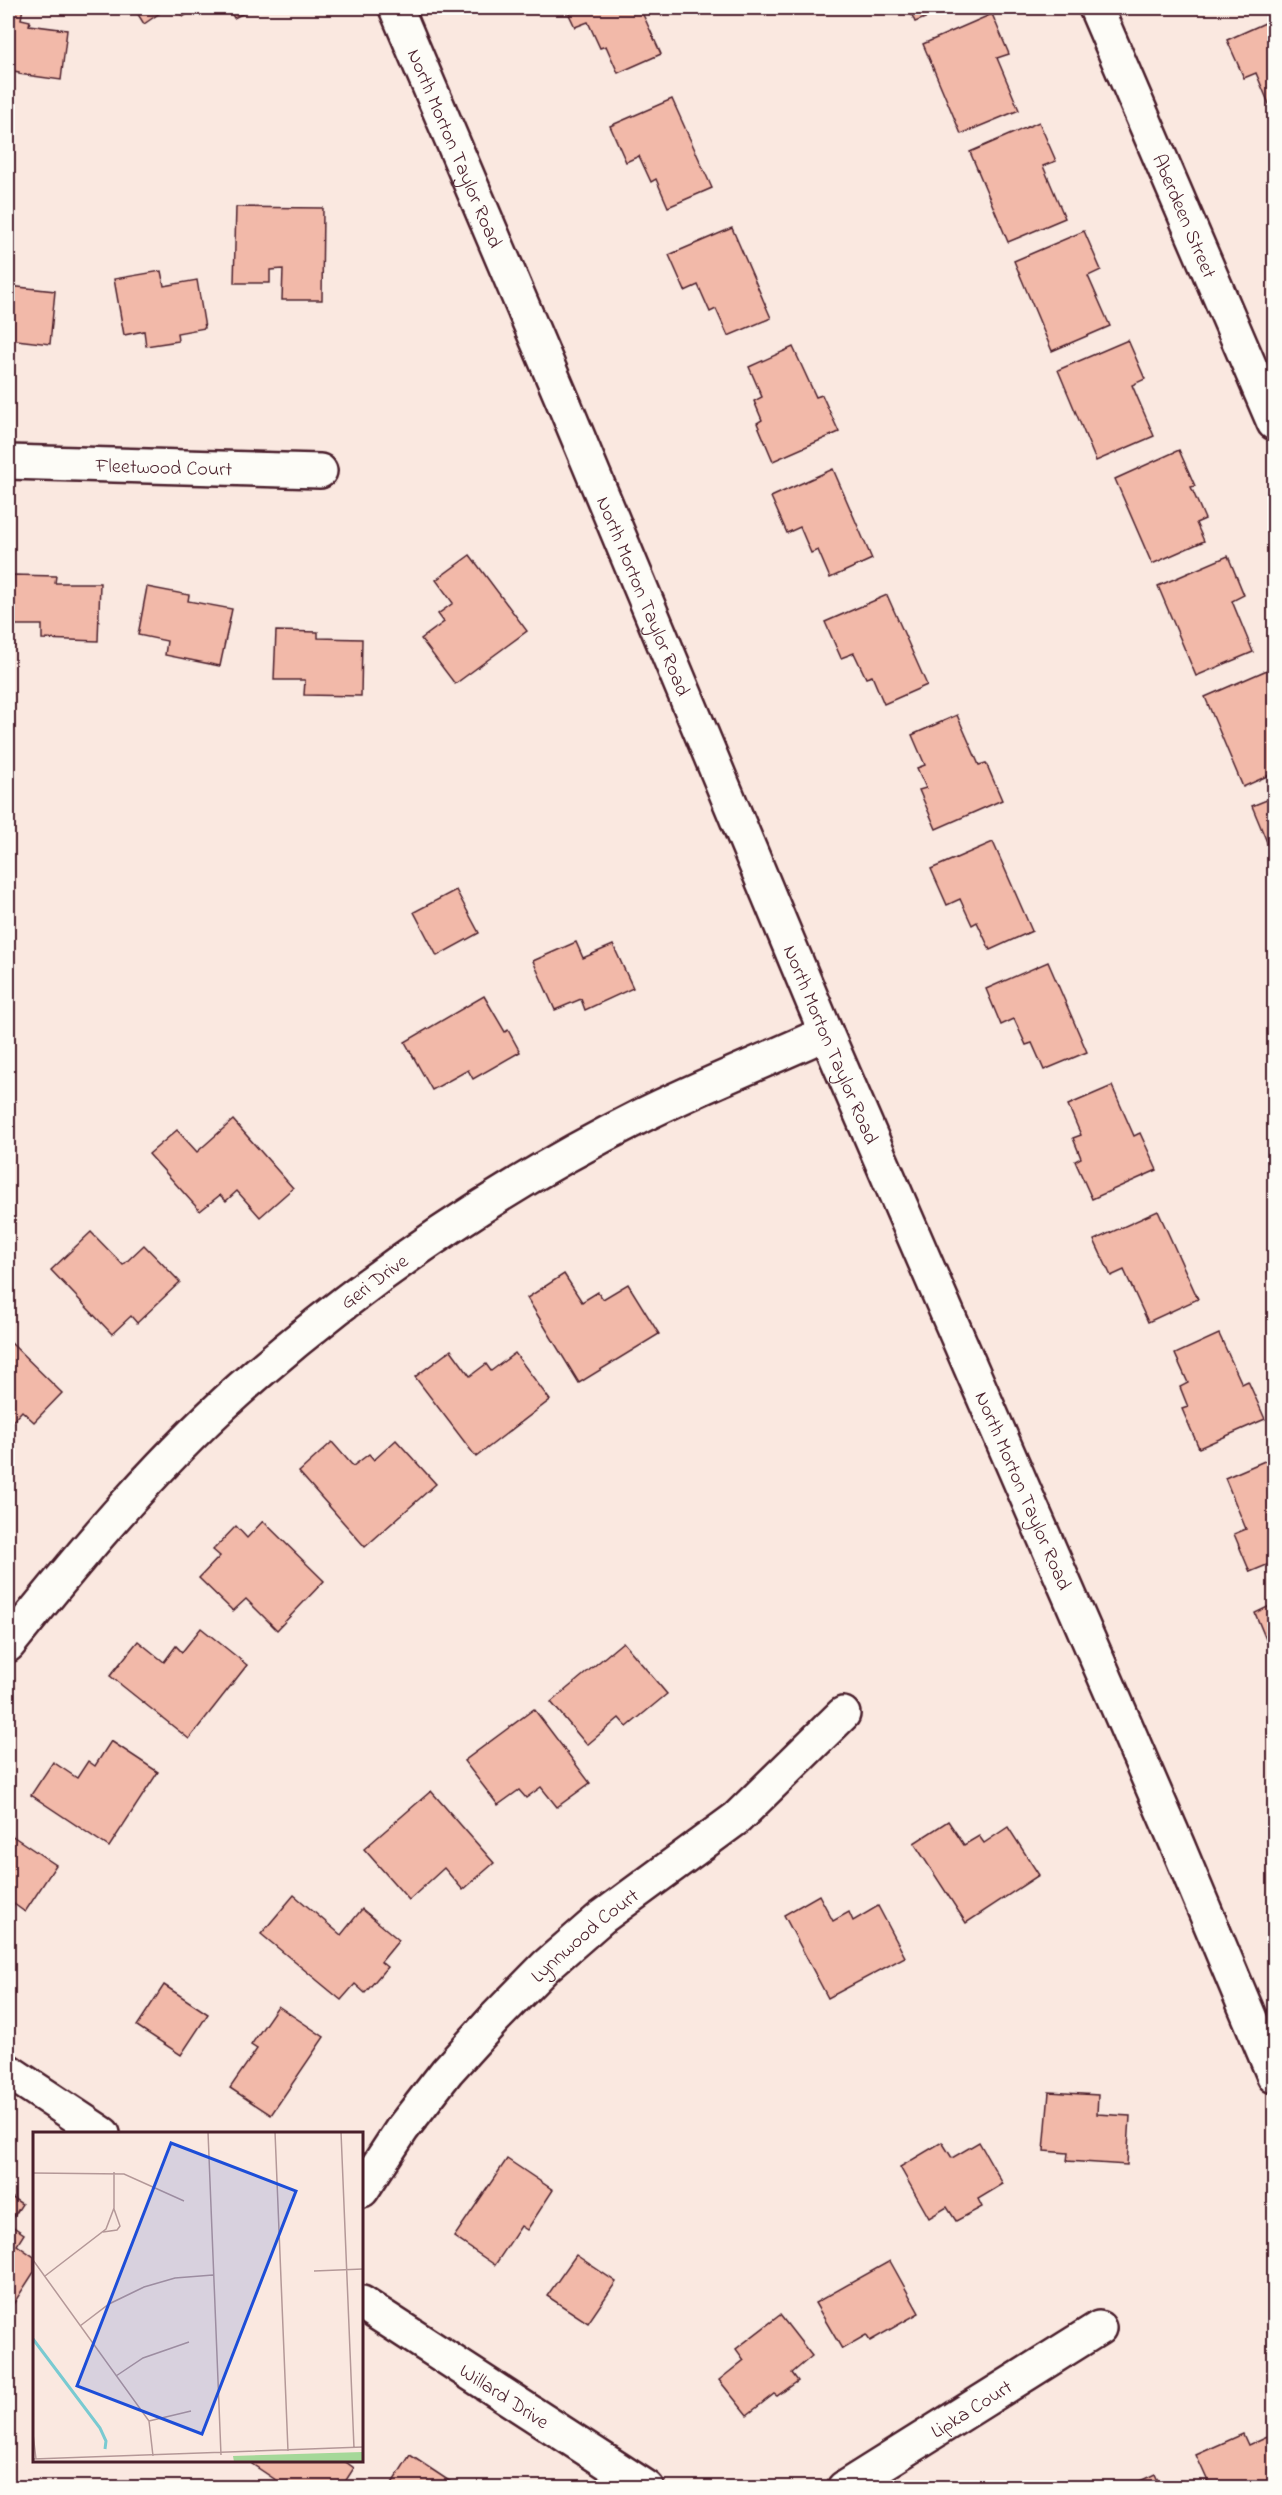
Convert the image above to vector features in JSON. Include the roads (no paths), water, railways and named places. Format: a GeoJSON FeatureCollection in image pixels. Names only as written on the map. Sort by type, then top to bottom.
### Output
{"type":"FeatureCollection","features":[{"type":"Feature","properties":{"kind":"street","name":"North Morton Taylor Road"},"geometry":{"type":"LineString","coordinates":[[396,8],[561,395],[826,1033],[1275,2076]]}},
{"type":"Feature","properties":{"kind":"street","name":"Aberdeen Street"},"geometry":{"type":"LineString","coordinates":[[1096,8],[1275,423]]}},
{"type":"Feature","properties":{"kind":"street","name":"Fleetwood Court"},"geometry":{"type":"LineString","coordinates":[[8,462],[320,471]]}},
{"type":"Feature","properties":{"kind":"street","name":"Geri Drive"},"geometry":{"type":"LineString","coordinates":[[8,1645],[65,1573],[196,1431],[256,1374],[370,1282],[506,1192],[641,1116],[826,1033]]}},
{"type":"Feature","properties":{"kind":"street","name":"Lynnwood Court"},"geometry":{"type":"LineString","coordinates":[[363,2188],[402,2129],[447,2071],[539,1974],[601,1918],[737,1818],[843,1714]]}},
{"type":"Feature","properties":{"kind":"street"},"geometry":{"type":"LineString","coordinates":[[8,2070],[101,2132]]}},
{"type":"Feature","properties":{"kind":"street","name":"Willard Drive"},"geometry":{"type":"LineString","coordinates":[[363,2304],[647,2487]]}},
{"type":"Feature","properties":{"kind":"street","name":"Lipka Court"},"geometry":{"type":"LineString","coordinates":[[843,2487],[1099,2328]]}}]}
